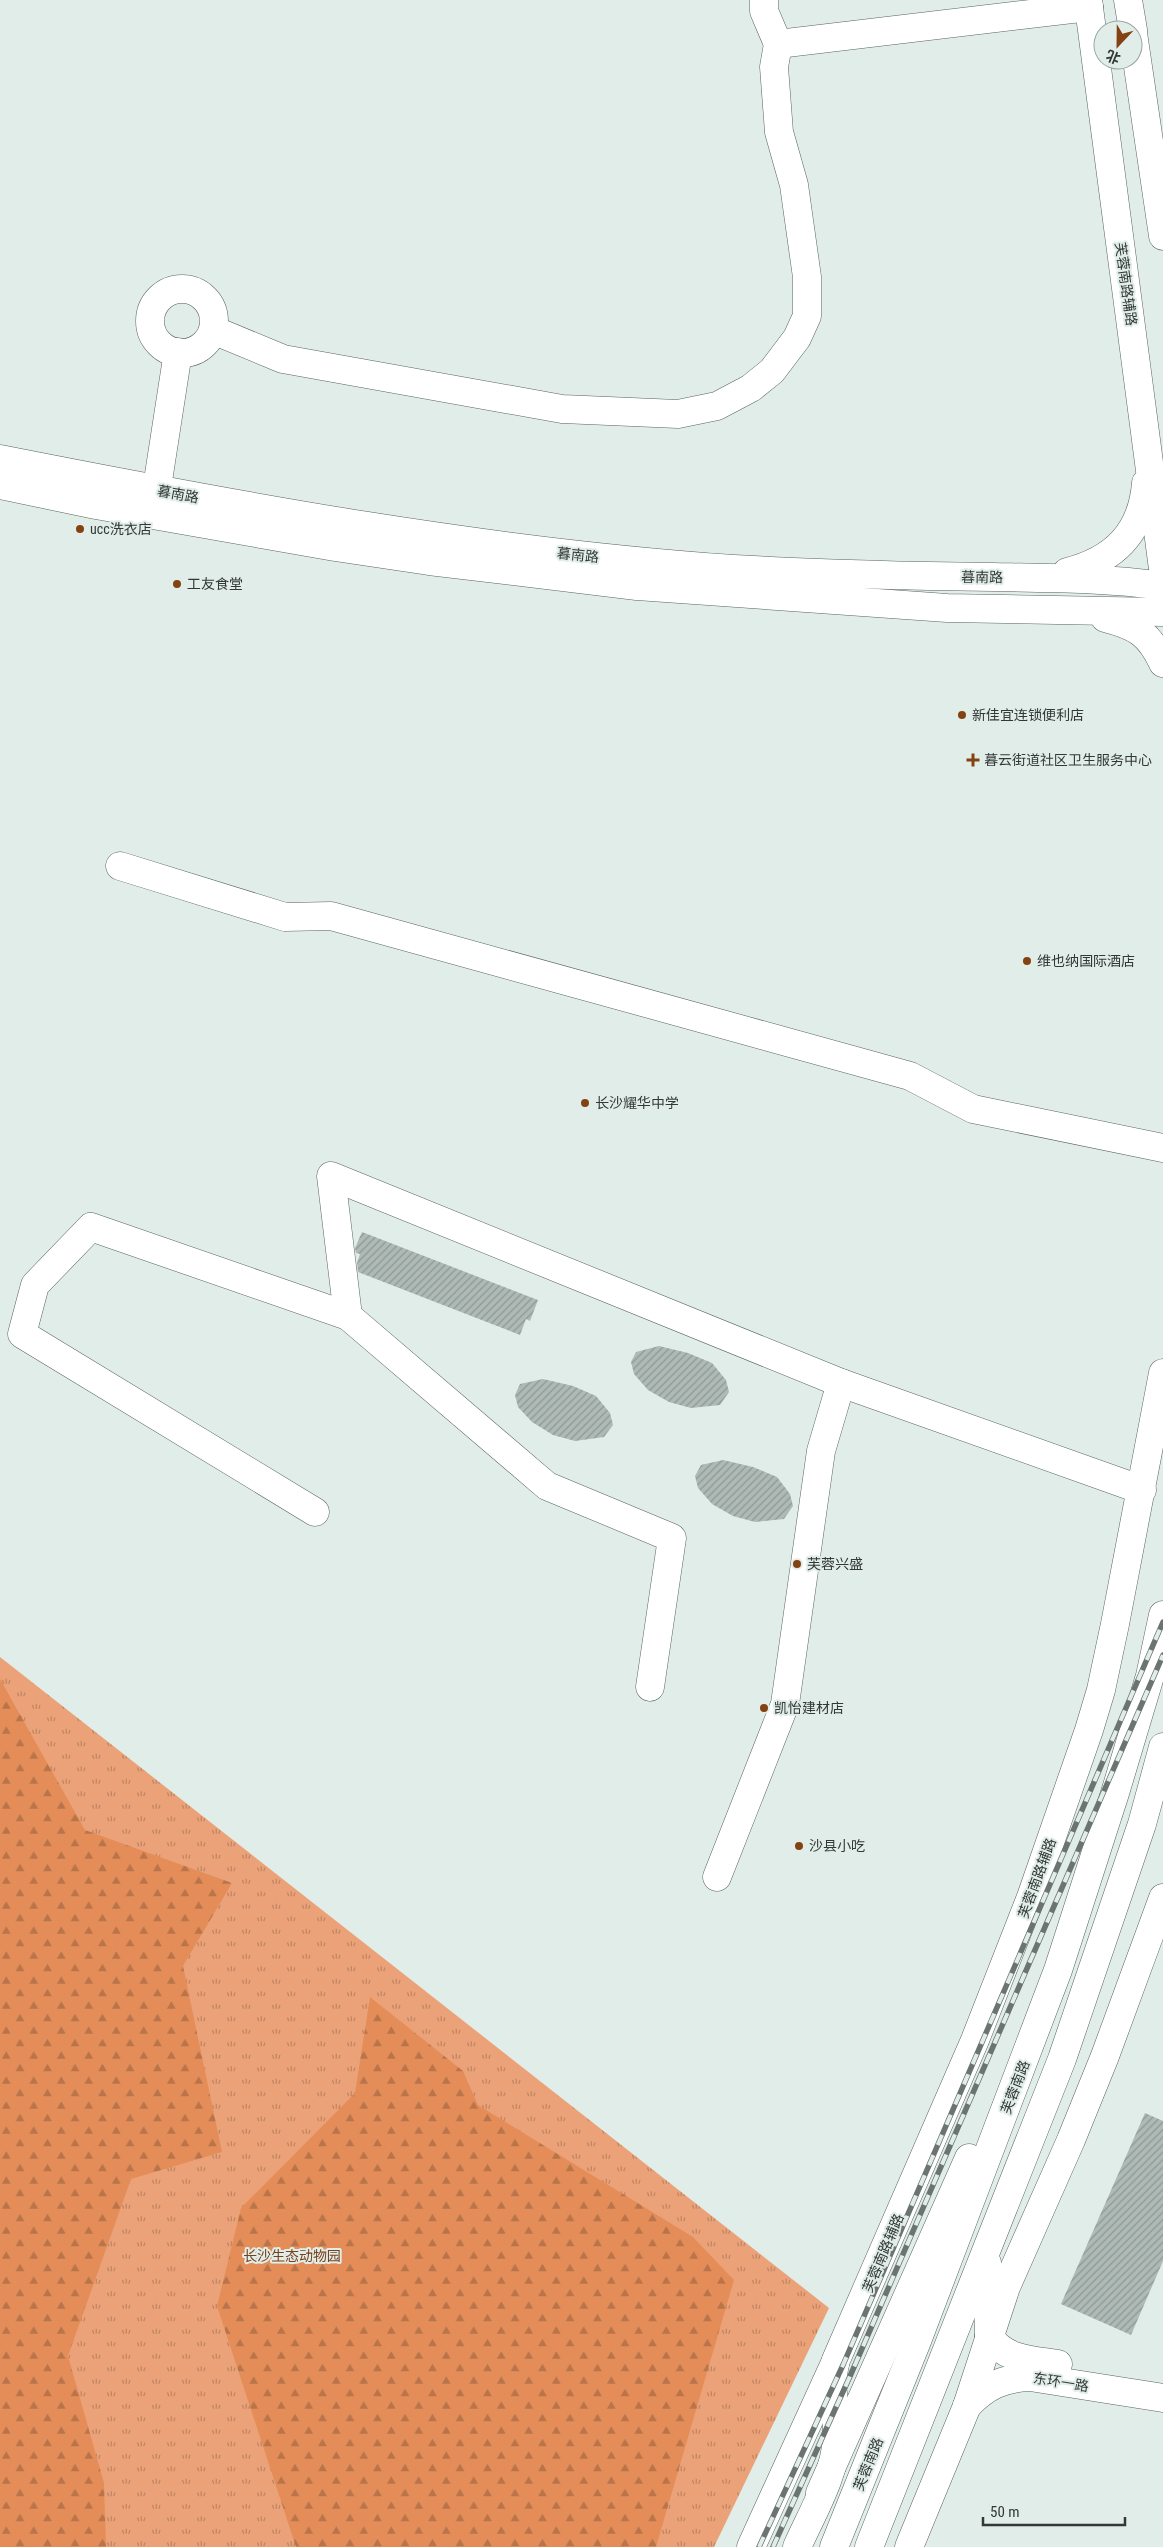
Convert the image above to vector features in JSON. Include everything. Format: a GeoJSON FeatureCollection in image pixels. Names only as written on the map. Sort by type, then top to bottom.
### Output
{"type":"FeatureCollection","features":[{"type":"Feature","properties":{"kind":"main road"},"geometry":{"type":"LineString","coordinates":[[213,330],[284,359],[562,409],[678,414],[717,406],[751,388],[772,371],[797,338],[807,316],[807,277],[794,185],[779,132],[774,67],[778,44],[764,11],[764,0]]}},
{"type":"Feature","properties":{"kind":"main road"},"geometry":{"type":"LineString","coordinates":[[1128,0],[1131,20]]}},
{"type":"Feature","properties":{"kind":"main road"},"geometry":{"type":"LineString","coordinates":[[778,44],[1088,4]]}},
{"type":"Feature","properties":{"kind":"main road","name":"芙蓉南路辅路"},"geometry":{"type":"LineString","coordinates":[[1088,4],[1141,392],[1155,436],[1163,569]]}},
{"type":"Feature","properties":{"kind":"main road"},"geometry":{"type":"LineString","coordinates":[[1139,70],[1163,236]]}},
{"type":"Feature","properties":{"kind":"main road"},"geometry":{"type":"LineString","coordinates":[[186,289],[203,297],[213,312],[213,330],[203,345],[186,352],[178,352],[169,350],[156,340],[150,324],[154,306],[167,293],[186,289]]}},
{"type":"Feature","properties":{"kind":"main road"},"geometry":{"type":"LineString","coordinates":[[155,502],[178,352]]}},
{"type":"Feature","properties":{"kind":"main road"},"geometry":{"type":"LineString","coordinates":[[1033,578],[1084,568],[1113,552],[1124,542],[1139,518],[1144,504],[1155,436]]}},
{"type":"Feature","properties":{"kind":"main road","name":"暮南路"},"geometry":{"type":"LineString","coordinates":[[0,459],[155,502],[429,561],[637,586],[937,607],[1163,612]]}},
{"type":"Feature","properties":{"kind":"main road","name":"暮南路"},"geometry":{"type":"LineString","coordinates":[[0,485],[637,561],[736,569],[1098,579],[1163,586]]}},
{"type":"Feature","properties":{"kind":"main road"},"geometry":{"type":"LineString","coordinates":[[1054,610],[1101,617],[1133,627],[1153,643],[1163,663]]}},
{"type":"Feature","properties":{"kind":"main road"},"geometry":{"type":"LineString","coordinates":[[120,866],[285,917],[331,916],[910,1076],[973,1109],[1163,1148]]}},
{"type":"Feature","properties":{"kind":"main road"},"geometry":{"type":"LineString","coordinates":[[348,1316],[331,1176],[841,1383],[1142,1490]]}},
{"type":"Feature","properties":{"kind":"main road"},"geometry":{"type":"LineString","coordinates":[[314,1512],[22,1334],[35,1285],[91,1227],[348,1316],[547,1486],[672,1538],[650,1687]]}},
{"type":"Feature","properties":{"kind":"main road","name":"芙蓉南路辅路"},"geometry":{"type":"LineString","coordinates":[[751,2547],[836,2360],[975,2040],[1046,1858],[1101,1690],[1142,1490],[1163,1373]]}},
{"type":"Feature","properties":{"kind":"main road"},"geometry":{"type":"LineString","coordinates":[[717,1877],[785,1704],[821,1450],[841,1383]]}},
{"type":"Feature","properties":{"kind":"main road","name":"芙蓉南路"},"geometry":{"type":"LineString","coordinates":[[834,2547],[918,2341],[1036,2033],[1092,1866],[1150,1676],[1163,1615]]}},
{"type":"Feature","properties":{"kind":"main road"},"geometry":{"type":"LineString","coordinates":[[869,2547],[987,2249],[1092,1974],[1142,1824],[1163,1747]]}},
{"type":"Feature","properties":{"kind":"main road"},"geometry":{"type":"LineString","coordinates":[[820,2493],[974,2148],[1092,1866]]}},
{"type":"Feature","properties":{"kind":"main road"},"geometry":{"type":"LineString","coordinates":[[908,2547],[967,2406],[1006,2286],[1102,2064],[1163,1898]]}},
{"type":"Feature","properties":{"kind":"main road"},"geometry":{"type":"LineString","coordinates":[[987,2249],[989,2336]]}},
{"type":"Feature","properties":{"kind":"main road","name":"东环一路"},"geometry":{"type":"LineString","coordinates":[[989,2336],[1000,2349],[1017,2357],[1163,2381]]}},
{"type":"Feature","properties":{"kind":"main road","name":"芙蓉南路辅路"},"geometry":{"type":"LineString","coordinates":[[797,2547],[820,2493],[836,2448],[836,2421],[831,2390],[836,2360]]}},
{"type":"Feature","properties":{"kind":"main road","name":"东环一路"},"geometry":{"type":"LineString","coordinates":[[967,2406],[988,2387],[1016,2378],[1030,2377],[1163,2398]]}},
{"type":"Feature","properties":{"kind":"green space","name":"长沙生态动物园"},"geometry":{"type":"Polygon","coordinates":[[[0,1657],[829,2308],[714,2547],[0,2547],[0,1657]]]}},
{"type":"Feature","properties":{"kind":"green space"},"geometry":{"type":"Polygon","coordinates":[[[0,1679],[85,1830],[232,1883],[183,1966],[222,2152],[131,2179],[68,2356],[104,2483],[106,2547],[0,2547],[0,1679]]]}},
{"type":"Feature","properties":{"kind":"green space"},"geometry":{"type":"Polygon","coordinates":[[[370,1997],[463,2071],[478,2105],[693,2237],[734,2280],[656,2547],[296,2547],[217,2306],[241,2208],[355,2093],[370,1997]]]}},
{"type":"Feature","properties":{"kind":"building"},"geometry":{"type":"Polygon","coordinates":[[[362,1232],[538,1300],[530,1321],[526,1319],[520,1335],[358,1272],[357,1263],[360,1254],[356,1253],[355,1248],[362,1232]]]}},
{"type":"Feature","properties":{"kind":"building"},"geometry":{"type":"Polygon","coordinates":[[[659,1346],[688,1353],[712,1363],[726,1380],[729,1392],[720,1405],[691,1408],[669,1402],[648,1390],[634,1374],[631,1362],[636,1352],[659,1346]]]}},
{"type":"Feature","properties":{"kind":"building"},"geometry":{"type":"Polygon","coordinates":[[[543,1379],[573,1386],[596,1396],[610,1413],[613,1425],[604,1437],[575,1441],[553,1435],[532,1422],[518,1407],[515,1395],[520,1384],[543,1379]]]}},
{"type":"Feature","properties":{"kind":"building"},"geometry":{"type":"Polygon","coordinates":[[[723,1460],[753,1467],[777,1477],[790,1494],[793,1506],[784,1519],[755,1522],[733,1516],[712,1504],[698,1488],[695,1476],[701,1465],[723,1460]]]}},
{"type":"Feature","properties":{"kind":"building"},"geometry":{"type":"Polygon","coordinates":[[[1145,2113],[1163,2121],[1163,2261],[1131,2335],[1061,2304],[1145,2113]]]}},
{"type":"Feature","properties":{"kind":"railway"},"geometry":{"type":"LineString","coordinates":[[759,2547],[843,2365],[1163,1622]]}},
{"type":"Feature","properties":{"kind":"railway"},"geometry":{"type":"LineString","coordinates":[[773,2547],[851,2374],[1163,1655]]}},
{"type":"Feature","properties":{"kind":"place","name":"ucc洗衣店"},"geometry":{"type":"Point","coordinates":[80,529]}},
{"type":"Feature","properties":{"kind":"place","name":"工友食堂"},"geometry":{"type":"Point","coordinates":[177,584]}},
{"type":"Feature","properties":{"kind":"place","name":"新佳宜连锁便利店"},"geometry":{"type":"Point","coordinates":[962,715]}},
{"type":"Feature","properties":{"kind":"place","name":"暮云街道社区卫生服务中心"},"geometry":{"type":"Point","coordinates":[973,760]}},
{"type":"Feature","properties":{"kind":"place","name":"维也纳国际酒店"},"geometry":{"type":"Point","coordinates":[1027,961]}},
{"type":"Feature","properties":{"kind":"place","name":"长沙耀华中学"},"geometry":{"type":"Point","coordinates":[585,1103]}},
{"type":"Feature","properties":{"kind":"place","name":"芙蓉兴盛"},"geometry":{"type":"Point","coordinates":[797,1564]}},
{"type":"Feature","properties":{"kind":"place","name":"凯怡建材店"},"geometry":{"type":"Point","coordinates":[764,1708]}},
{"type":"Feature","properties":{"kind":"place","name":"沙县小吃"},"geometry":{"type":"Point","coordinates":[799,1846]}}]}
